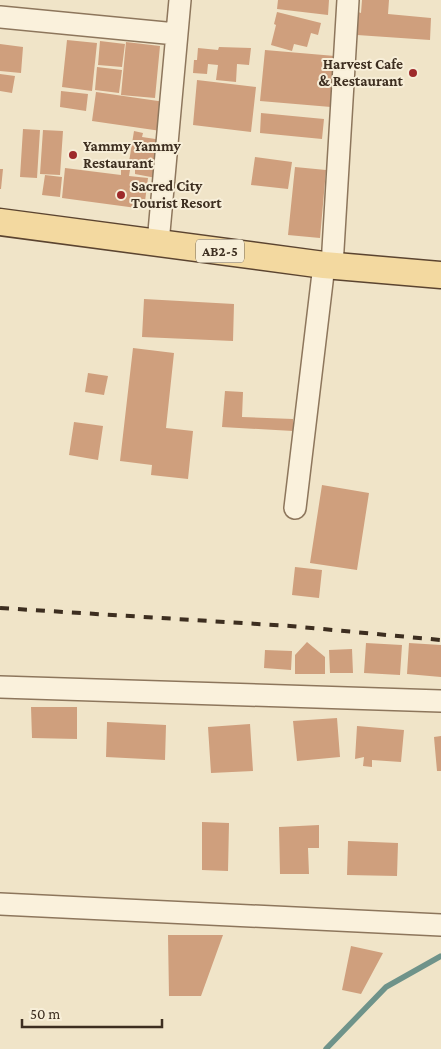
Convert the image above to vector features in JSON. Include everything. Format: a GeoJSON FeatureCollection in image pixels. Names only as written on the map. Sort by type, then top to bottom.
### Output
{"type":"FeatureCollection","features":[{"type":"Feature","properties":{"kind":"main road","name":"AB2-5"},"geometry":{"type":"LineString","coordinates":[[0,222],[328,265],[441,275]]}},
{"type":"Feature","properties":{"kind":"street"},"geometry":{"type":"LineString","coordinates":[[158,243],[180,0]]}},
{"type":"Feature","properties":{"kind":"street"},"geometry":{"type":"LineString","coordinates":[[295,508],[328,265],[348,0]]}},
{"type":"Feature","properties":{"kind":"street"},"geometry":{"type":"LineString","coordinates":[[0,17],[176,34]]}},
{"type":"Feature","properties":{"kind":"street"},"geometry":{"type":"LineString","coordinates":[[0,687],[441,701]]}},
{"type":"Feature","properties":{"kind":"street"},"geometry":{"type":"LineString","coordinates":[[0,904],[441,925]]}},
{"type":"Feature","properties":{"kind":"building"},"geometry":{"type":"Polygon","coordinates":[[[278,0],[329,0],[328,15],[277,9],[278,0]]]}},
{"type":"Feature","properties":{"kind":"building"},"geometry":{"type":"Polygon","coordinates":[[[362,0],[389,0],[388,14],[431,18],[430,40],[357,35],[358,12],[361,13],[362,0]]]}},
{"type":"Feature","properties":{"kind":"building"},"geometry":{"type":"Polygon","coordinates":[[[277,12],[321,23],[318,35],[311,33],[307,47],[294,44],[292,51],[271,45],[277,12]]]}},
{"type":"Feature","properties":{"kind":"building"},"geometry":{"type":"Polygon","coordinates":[[[67,40],[97,43],[92,91],[62,87],[67,40]]]}},
{"type":"Feature","properties":{"kind":"building"},"geometry":{"type":"Polygon","coordinates":[[[100,41],[125,44],[122,67],[98,65],[100,41]]]}},
{"type":"Feature","properties":{"kind":"building"},"geometry":{"type":"Polygon","coordinates":[[[126,42],[160,46],[155,98],[121,95],[126,42]]]}},
{"type":"Feature","properties":{"kind":"building"},"geometry":{"type":"Polygon","coordinates":[[[0,44],[23,47],[21,73],[0,71],[0,44]]]}},
{"type":"Feature","properties":{"kind":"building"},"geometry":{"type":"Polygon","coordinates":[[[219,47],[251,48],[249,65],[237,64],[236,82],[216,80],[218,65],[208,64],[207,74],[193,73],[194,60],[197,60],[198,48],[218,50],[219,47]]]}},
{"type":"Feature","properties":{"kind":"building"},"geometry":{"type":"Polygon","coordinates":[[[265,50],[335,56],[331,107],[260,101],[265,50]]]}},
{"type":"Feature","properties":{"kind":"building"},"geometry":{"type":"Polygon","coordinates":[[[97,67],[122,70],[119,93],[95,90],[97,67]]]}},
{"type":"Feature","properties":{"kind":"building"},"geometry":{"type":"Polygon","coordinates":[[[0,74],[15,76],[12,93],[0,91],[0,74]]]}},
{"type":"Feature","properties":{"kind":"building"},"geometry":{"type":"Polygon","coordinates":[[[197,80],[256,87],[251,132],[193,125],[197,80]]]}},
{"type":"Feature","properties":{"kind":"building"},"geometry":{"type":"Polygon","coordinates":[[[61,91],[88,94],[86,111],[60,107],[61,91]]]}},
{"type":"Feature","properties":{"kind":"building"},"geometry":{"type":"Polygon","coordinates":[[[96,92],[165,102],[161,131],[92,121],[96,92]]]}},
{"type":"Feature","properties":{"kind":"building"},"geometry":{"type":"Polygon","coordinates":[[[261,113],[324,119],[322,139],[260,133],[261,113]]]}},
{"type":"Feature","properties":{"kind":"building"},"geometry":{"type":"Polygon","coordinates":[[[23,129],[40,130],[37,178],[20,177],[23,129]]]}},
{"type":"Feature","properties":{"kind":"building"},"geometry":{"type":"Polygon","coordinates":[[[43,130],[63,131],[60,175],[40,174],[43,130]]]}},
{"type":"Feature","properties":{"kind":"building"},"geometry":{"type":"Polygon","coordinates":[[[134,131],[143,133],[142,137],[162,140],[156,178],[135,174],[135,169],[128,168],[134,131]]]}},
{"type":"Feature","properties":{"kind":"building"},"geometry":{"type":"Polygon","coordinates":[[[255,157],[292,162],[288,189],[251,185],[255,157]]]}},
{"type":"Feature","properties":{"kind":"building"},"geometry":{"type":"Polygon","coordinates":[[[295,167],[326,170],[320,238],[288,235],[295,167]]]}},
{"type":"Feature","properties":{"kind":"building"},"geometry":{"type":"Polygon","coordinates":[[[65,168],[121,175],[121,169],[130,170],[129,176],[148,178],[144,209],[62,198],[65,168]]]}},
{"type":"Feature","properties":{"kind":"building"},"geometry":{"type":"Polygon","coordinates":[[[0,169],[3,169],[1,189],[0,189],[0,169]]]}},
{"type":"Feature","properties":{"kind":"building"},"geometry":{"type":"Polygon","coordinates":[[[45,175],[62,177],[60,197],[42,195],[45,175]]]}},
{"type":"Feature","properties":{"kind":"building"},"geometry":{"type":"Polygon","coordinates":[[[144,299],[234,304],[233,341],[142,337],[144,299]]]}},
{"type":"Feature","properties":{"kind":"building"},"geometry":{"type":"Polygon","coordinates":[[[133,348],[174,353],[166,428],[193,431],[188,479],[151,475],[152,465],[120,461],[133,348]]]}},
{"type":"Feature","properties":{"kind":"building"},"geometry":{"type":"Polygon","coordinates":[[[88,373],[108,376],[104,395],[85,392],[88,373]]]}},
{"type":"Feature","properties":{"kind":"building"},"geometry":{"type":"Polygon","coordinates":[[[225,391],[243,392],[242,417],[293,419],[293,431],[222,427],[225,391]]]}},
{"type":"Feature","properties":{"kind":"building"},"geometry":{"type":"Polygon","coordinates":[[[74,422],[103,426],[98,460],[69,455],[74,422]]]}},
{"type":"Feature","properties":{"kind":"building"},"geometry":{"type":"Polygon","coordinates":[[[322,485],[369,493],[357,570],[310,563],[322,485]]]}},
{"type":"Feature","properties":{"kind":"building"},"geometry":{"type":"Polygon","coordinates":[[[295,567],[322,570],[319,598],[292,595],[295,567]]]}},
{"type":"Feature","properties":{"kind":"building"},"geometry":{"type":"Polygon","coordinates":[[[307,642],[325,657],[325,674],[295,674],[295,655],[307,642]]]}},
{"type":"Feature","properties":{"kind":"building"},"geometry":{"type":"Polygon","coordinates":[[[366,643],[402,645],[400,675],[364,673],[366,643]]]}},
{"type":"Feature","properties":{"kind":"building"},"geometry":{"type":"Polygon","coordinates":[[[409,643],[441,645],[441,677],[407,674],[409,643]]]}},
{"type":"Feature","properties":{"kind":"building"},"geometry":{"type":"Polygon","coordinates":[[[352,649],[353,673],[330,673],[329,650],[352,649]]]}},
{"type":"Feature","properties":{"kind":"building"},"geometry":{"type":"Polygon","coordinates":[[[265,650],[292,651],[291,670],[264,668],[265,650]]]}},
{"type":"Feature","properties":{"kind":"building"},"geometry":{"type":"Polygon","coordinates":[[[31,707],[77,707],[77,739],[32,738],[31,707]]]}},
{"type":"Feature","properties":{"kind":"building"},"geometry":{"type":"Polygon","coordinates":[[[337,718],[340,757],[297,761],[293,721],[337,718]]]}},
{"type":"Feature","properties":{"kind":"building"},"geometry":{"type":"Polygon","coordinates":[[[107,722],[166,725],[165,760],[106,757],[107,722]]]}},
{"type":"Feature","properties":{"kind":"building"},"geometry":{"type":"Polygon","coordinates":[[[250,724],[253,771],[211,773],[208,727],[250,724]]]}},
{"type":"Feature","properties":{"kind":"building"},"geometry":{"type":"Polygon","coordinates":[[[357,726],[404,730],[401,762],[372,760],[372,767],[363,766],[364,757],[355,759],[357,726]]]}},
{"type":"Feature","properties":{"kind":"building"},"geometry":{"type":"Polygon","coordinates":[[[441,736],[441,771],[437,771],[434,737],[441,736]]]}},
{"type":"Feature","properties":{"kind":"building"},"geometry":{"type":"Polygon","coordinates":[[[202,822],[229,823],[228,871],[202,870],[202,822]]]}},
{"type":"Feature","properties":{"kind":"building"},"geometry":{"type":"Polygon","coordinates":[[[319,825],[319,848],[308,848],[309,874],[280,874],[279,827],[319,825]]]}},
{"type":"Feature","properties":{"kind":"building"},"geometry":{"type":"Polygon","coordinates":[[[348,841],[398,843],[397,876],[347,875],[348,841]]]}},
{"type":"Feature","properties":{"kind":"building"},"geometry":{"type":"Polygon","coordinates":[[[168,935],[223,935],[201,996],[169,996],[168,935]]]}},
{"type":"Feature","properties":{"kind":"building"},"geometry":{"type":"Polygon","coordinates":[[[351,946],[383,953],[361,994],[342,990],[351,946]]]}},
{"type":"Feature","properties":{"kind":"waterway"},"geometry":{"type":"LineString","coordinates":[[326,1049],[386,987],[441,956]]}},
{"type":"Feature","properties":{"kind":"railway"},"geometry":{"type":"LineString","coordinates":[[0,608],[290,626],[441,640]]}},
{"type":"Feature","properties":{"kind":"place","name":"Harvest Cafe & Restaurant"},"geometry":{"type":"Point","coordinates":[413,73]}},
{"type":"Feature","properties":{"kind":"place","name":"Yammy Yammy Restaurant"},"geometry":{"type":"Point","coordinates":[73,155]}},
{"type":"Feature","properties":{"kind":"place","name":"Sacred City Tourist Resort"},"geometry":{"type":"Point","coordinates":[121,195]}}]}
